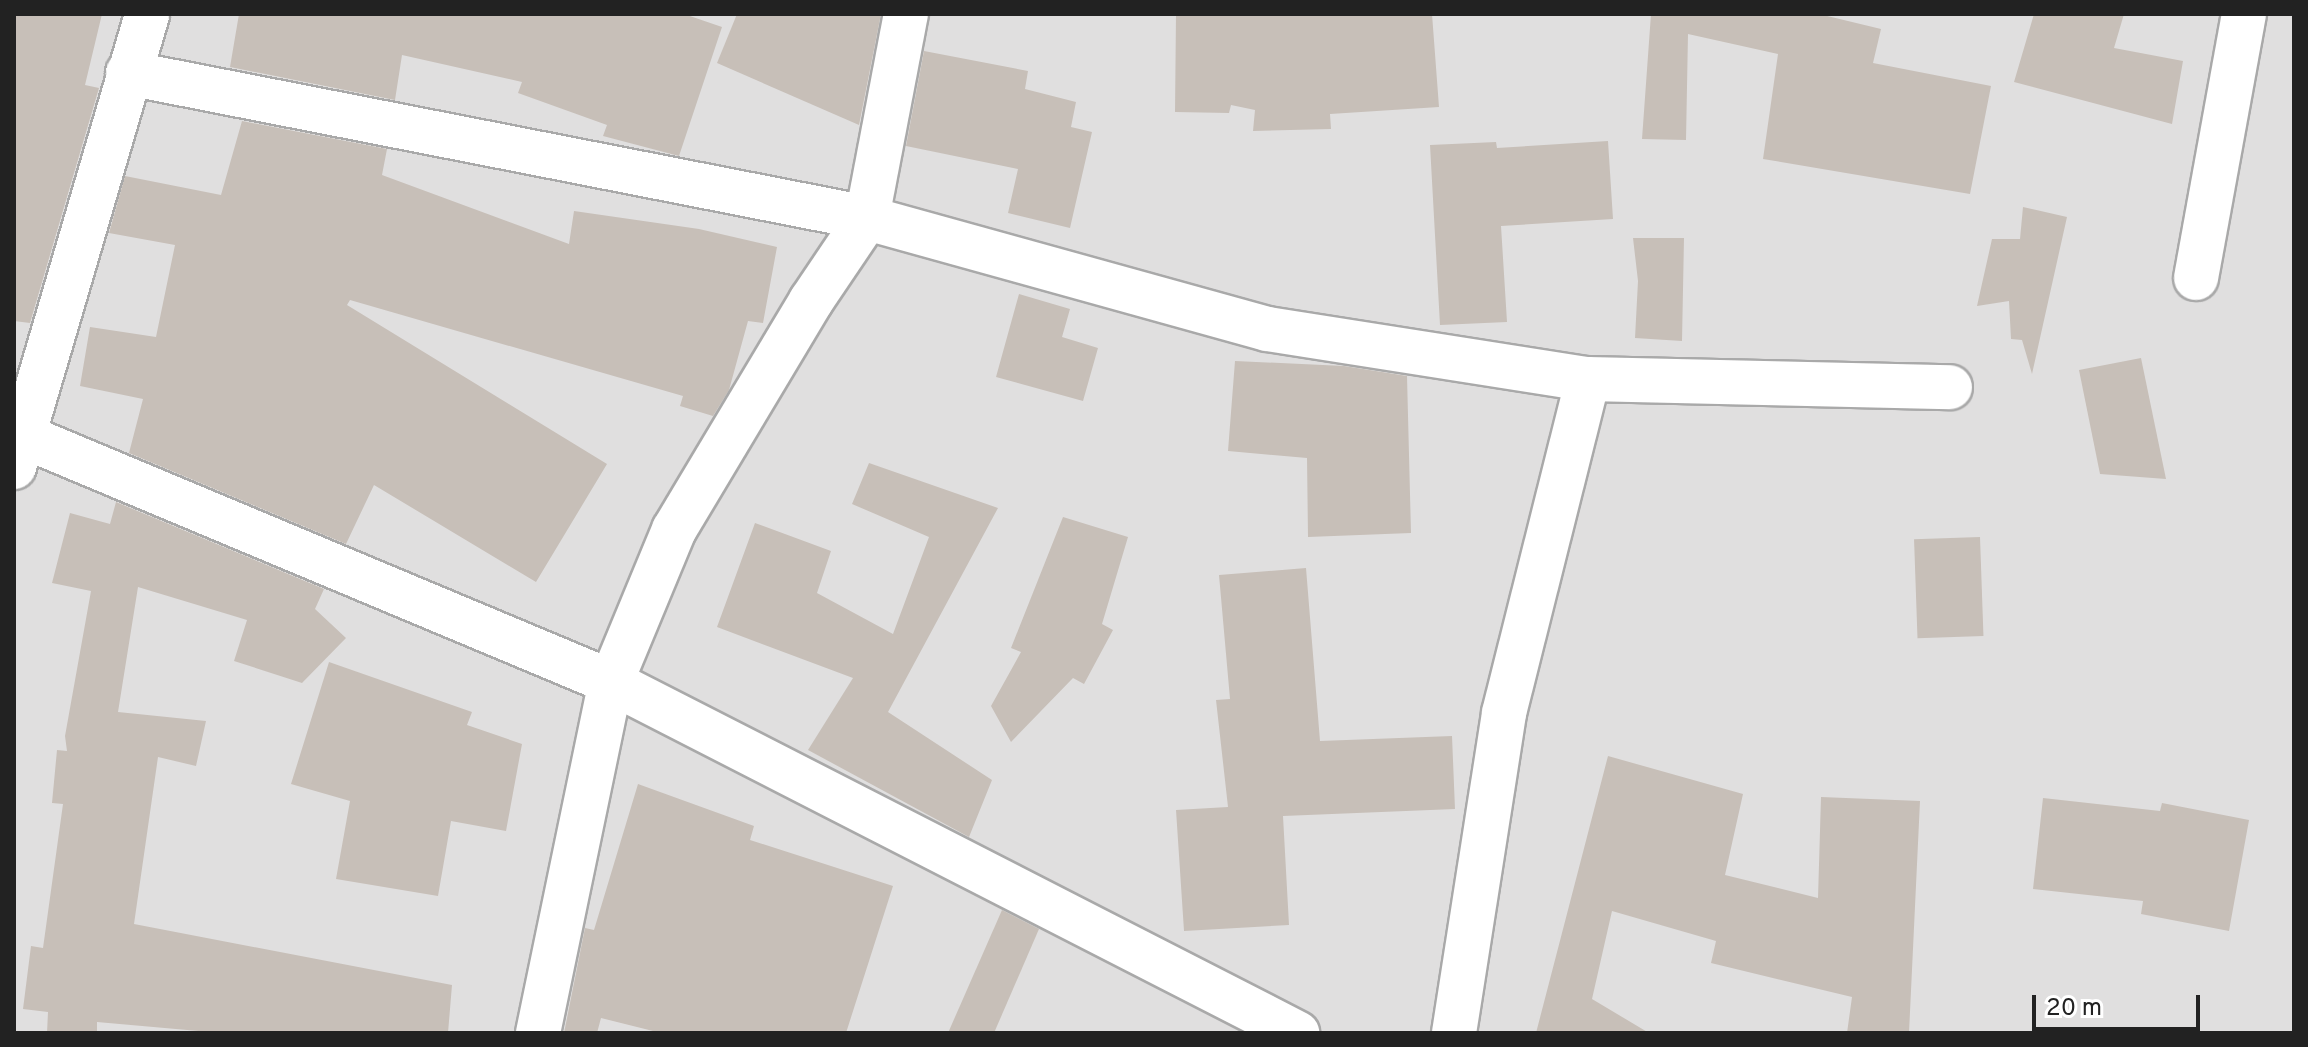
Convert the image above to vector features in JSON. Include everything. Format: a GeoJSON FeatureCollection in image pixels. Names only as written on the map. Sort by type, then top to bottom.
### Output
{"type":"FeatureCollection","features":[{"type":"Feature","properties":{"kind":"street"},"geometry":{"type":"LineString","coordinates":[[147,14],[16,445],[611,682],[1297,1033]]}},
{"type":"Feature","properties":{"kind":"street"},"geometry":{"type":"LineString","coordinates":[[538,1033],[611,682],[674,530],[811,301],[867,218],[906,14]]}},
{"type":"Feature","properties":{"kind":"street"},"geometry":{"type":"LineString","coordinates":[[2196,278],[2244,14]]}},
{"type":"Feature","properties":{"kind":"street"},"geometry":{"type":"LineString","coordinates":[[128,73],[867,218],[1267,329],[1588,379],[1950,387]]}},
{"type":"Feature","properties":{"kind":"street"},"geometry":{"type":"LineString","coordinates":[[1454,1033],[1504,713],[1588,379]]}},
{"type":"Feature","properties":{"kind":"shaded area"},"geometry":{"type":"Polygon","coordinates":[[[14,14],[2294,14],[2294,1033],[14,1033],[14,14]]]}},
{"type":"Feature","properties":{"kind":"building"},"geometry":{"type":"Polygon","coordinates":[[[14,14],[102,14],[85,85],[99,88],[30,323],[14,321],[14,14]]]}},
{"type":"Feature","properties":{"kind":"building"},"geometry":{"type":"Polygon","coordinates":[[[239,14],[684,14],[722,27],[679,156],[603,136],[607,125],[518,93],[522,82],[402,55],[395,100],[230,67],[239,14]]]}},
{"type":"Feature","properties":{"kind":"building"},"geometry":{"type":"Polygon","coordinates":[[[737,14],[881,14],[859,125],[717,63],[737,14]]]}},
{"type":"Feature","properties":{"kind":"building"},"geometry":{"type":"Polygon","coordinates":[[[1176,14],[1432,14],[1439,107],[1330,114],[1331,129],[1253,131],[1255,110],[1231,105],[1229,113],[1175,112],[1176,14]]]}},
{"type":"Feature","properties":{"kind":"building"},"geometry":{"type":"Polygon","coordinates":[[[1651,14],[1819,14],[1881,29],[1873,63],[1991,86],[1970,194],[1763,159],[1778,54],[1688,34],[1686,140],[1642,139],[1651,14]]]}},
{"type":"Feature","properties":{"kind":"building"},"geometry":{"type":"Polygon","coordinates":[[[2034,14],[2124,14],[2114,48],[2183,61],[2172,124],[2014,82],[2034,14]]]}},
{"type":"Feature","properties":{"kind":"building"},"geometry":{"type":"Polygon","coordinates":[[[924,51],[1028,71],[1025,89],[1076,102],[1071,127],[1092,132],[1070,228],[1008,213],[1018,169],[906,146],[924,51]]]}},
{"type":"Feature","properties":{"kind":"building"},"geometry":{"type":"Polygon","coordinates":[[[242,121],[387,149],[382,175],[569,244],[574,211],[699,229],[777,247],[763,323],[748,321],[729,390],[713,416],[680,406],[683,396],[350,300],[347,305],[607,464],[536,582],[374,485],[346,544],[129,453],[143,399],[80,386],[90,327],[156,337],[175,245],[109,233],[125,176],[221,195],[242,121]]]}},
{"type":"Feature","properties":{"kind":"building"},"geometry":{"type":"Polygon","coordinates":[[[1608,141],[1613,219],[1501,226],[1507,322],[1440,325],[1430,145],[1496,142],[1497,148],[1608,141]]]}},
{"type":"Feature","properties":{"kind":"building"},"geometry":{"type":"Polygon","coordinates":[[[2023,207],[2067,217],[2032,374],[2022,340],[2011,339],[2009,301],[1977,306],[1992,239],[2020,239],[2023,207]]]}},
{"type":"Feature","properties":{"kind":"building"},"geometry":{"type":"Polygon","coordinates":[[[1633,238],[1684,238],[1682,341],[1635,338],[1638,281],[1633,238]]]}},
{"type":"Feature","properties":{"kind":"building"},"geometry":{"type":"Polygon","coordinates":[[[1019,294],[1070,309],[1062,337],[1098,348],[1083,401],[996,377],[1019,294]]]}},
{"type":"Feature","properties":{"kind":"building"},"geometry":{"type":"Polygon","coordinates":[[[2141,358],[2166,479],[2100,474],[2079,370],[2141,358]]]}},
{"type":"Feature","properties":{"kind":"building"},"geometry":{"type":"Polygon","coordinates":[[[1235,361],[1344,366],[1407,376],[1411,533],[1308,537],[1307,458],[1228,451],[1235,361]]]}},
{"type":"Feature","properties":{"kind":"building"},"geometry":{"type":"Polygon","coordinates":[[[869,463],[998,508],[888,712],[992,780],[969,837],[808,750],[853,678],[717,627],[755,523],[831,551],[817,593],[893,634],[929,537],[852,504],[869,463]]]}},
{"type":"Feature","properties":{"kind":"building"},"geometry":{"type":"Polygon","coordinates":[[[116,502],[324,589],[315,609],[346,638],[302,683],[234,661],[247,620],[138,587],[118,712],[206,721],[196,766],[158,757],[134,924],[452,985],[448,1033],[221,1033],[97,1022],[97,1033],[47,1033],[48,1012],[23,1009],[31,946],[43,948],[63,804],[52,803],[57,750],[67,751],[65,736],[91,591],[52,583],[70,513],[110,524],[116,502]]]}},
{"type":"Feature","properties":{"kind":"building"},"geometry":{"type":"Polygon","coordinates":[[[1063,517],[1128,537],[1102,624],[1113,630],[1084,684],[1073,678],[1011,742],[991,706],[1021,652],[1011,648],[1063,517]]]}},
{"type":"Feature","properties":{"kind":"building"},"geometry":{"type":"Polygon","coordinates":[[[1980,537],[1983,636],[1917,638],[1914,539],[1980,537]]]}},
{"type":"Feature","properties":{"kind":"building"},"geometry":{"type":"Polygon","coordinates":[[[1306,568],[1320,741],[1452,736],[1455,809],[1283,816],[1289,925],[1184,931],[1176,810],[1228,807],[1216,700],[1230,699],[1219,575],[1306,568]]]}},
{"type":"Feature","properties":{"kind":"building"},"geometry":{"type":"Polygon","coordinates":[[[329,662],[472,712],[467,725],[522,744],[506,831],[451,821],[438,896],[336,879],[350,801],[291,784],[329,662]]]}},
{"type":"Feature","properties":{"kind":"building"},"geometry":{"type":"Polygon","coordinates":[[[1608,756],[1743,794],[1725,875],[1818,898],[1821,797],[1920,801],[1909,1033],[1847,1033],[1852,997],[1711,963],[1716,941],[1612,911],[1592,999],[1649,1033],[1536,1033],[1608,756]]]}},
{"type":"Feature","properties":{"kind":"building"},"geometry":{"type":"Polygon","coordinates":[[[638,784],[754,826],[750,840],[893,886],[846,1033],[661,1033],[601,1018],[597,1033],[564,1033],[585,928],[594,930],[638,784]]]}},
{"type":"Feature","properties":{"kind":"building"},"geometry":{"type":"Polygon","coordinates":[[[2043,798],[2160,811],[2162,803],[2249,820],[2229,931],[2141,914],[2143,901],[2033,889],[2043,798]]]}},
{"type":"Feature","properties":{"kind":"building"},"geometry":{"type":"Polygon","coordinates":[[[1002,910],[1039,929],[994,1033],[948,1033],[1002,910]]]}}]}
